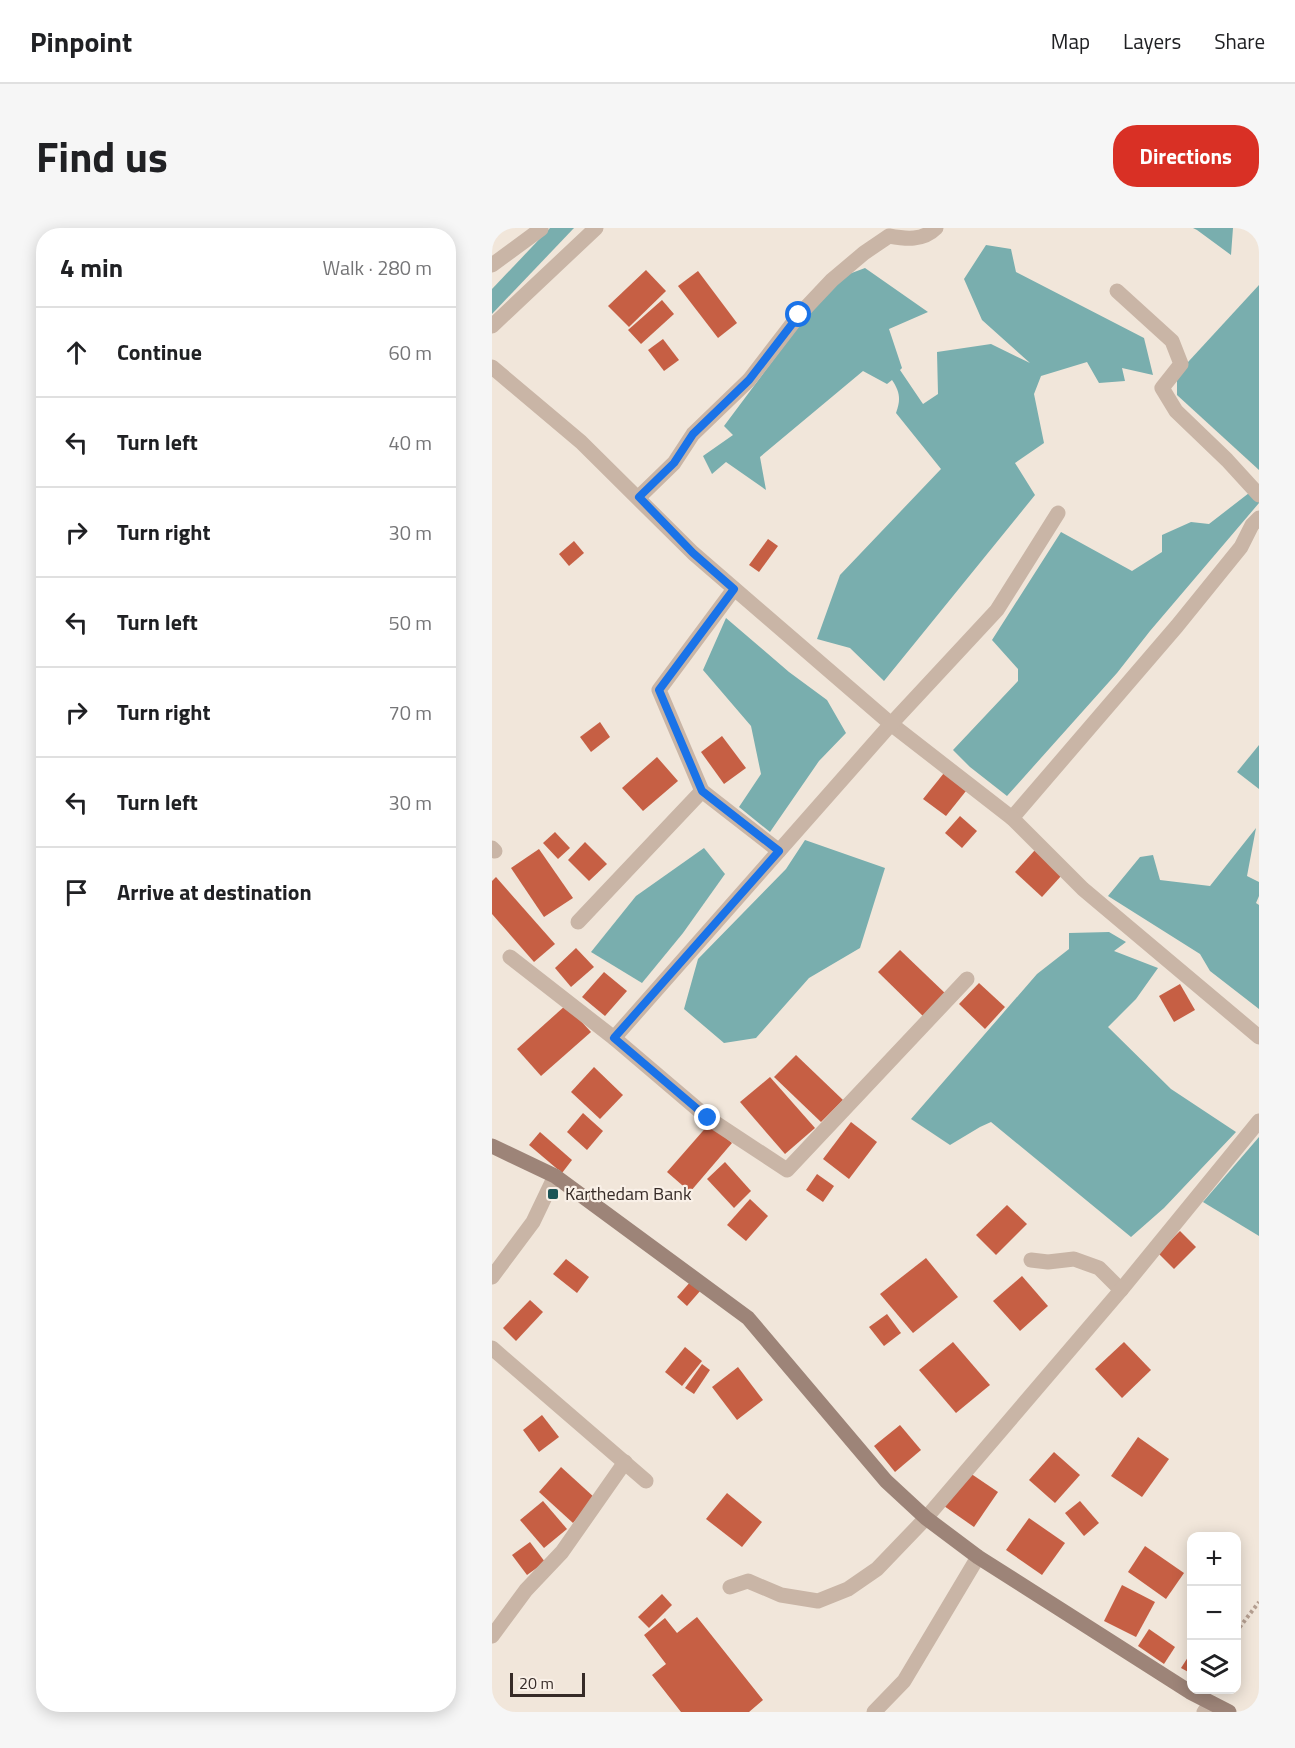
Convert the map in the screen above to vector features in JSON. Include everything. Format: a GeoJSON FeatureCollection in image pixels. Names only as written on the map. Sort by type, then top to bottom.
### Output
{"type":"FeatureCollection","features":[{"type":"Feature","properties":{"kind":"main road"},"geometry":{"type":"LineString","coordinates":[[492,1146],[555,1176],[748,1318],[886,1481],[926,1518],[978,1557],[1190,1692],[1208,1707],[1229,1712]]}},
{"type":"Feature","properties":{"kind":"street"},"geometry":{"type":"LineString","coordinates":[[492,326],[596,228]]}},
{"type":"Feature","properties":{"kind":"street"},"geometry":{"type":"LineString","coordinates":[[639,497],[674,463],[693,434],[749,380],[799,315],[832,280],[864,253],[889,236],[909,240],[931,233],[936,228]]}},
{"type":"Feature","properties":{"kind":"street"},"geometry":{"type":"LineString","coordinates":[[492,265],[541,229]]}},
{"type":"Feature","properties":{"kind":"street"},"geometry":{"type":"LineString","coordinates":[[1117,291],[1172,341],[1181,364],[1162,388],[1176,411],[1227,460],[1259,495]]}},
{"type":"Feature","properties":{"kind":"street"},"geometry":{"type":"LineString","coordinates":[[492,367],[581,442],[693,553],[734,589],[891,724],[1012,818],[1083,889],[1259,1037]]}},
{"type":"Feature","properties":{"kind":"street"},"geometry":{"type":"LineString","coordinates":[[614,1038],[891,724],[997,610],[1058,513]]}},
{"type":"Feature","properties":{"kind":"street"},"geometry":{"type":"LineString","coordinates":[[1012,818],[1184,617],[1241,547],[1252,525],[1259,518]]}},
{"type":"Feature","properties":{"kind":"street"},"geometry":{"type":"LineString","coordinates":[[734,589],[659,690],[702,791],[779,851]]}},
{"type":"Feature","properties":{"kind":"street"},"geometry":{"type":"LineString","coordinates":[[578,922],[702,791]]}},
{"type":"Feature","properties":{"kind":"street"},"geometry":{"type":"LineString","coordinates":[[510,957],[614,1038],[708,1118],[787,1170],[967,979]]}},
{"type":"Feature","properties":{"kind":"street"},"geometry":{"type":"LineString","coordinates":[[730,1587],[748,1581],[781,1595],[818,1601],[849,1589],[877,1569],[926,1518],[1121,1290],[1259,1121]]}},
{"type":"Feature","properties":{"kind":"street"},"geometry":{"type":"LineString","coordinates":[[492,1277],[533,1222],[555,1176]]}},
{"type":"Feature","properties":{"kind":"street"},"geometry":{"type":"LineString","coordinates":[[1031,1260],[1048,1262],[1074,1259],[1099,1268],[1121,1290]]}},
{"type":"Feature","properties":{"kind":"street"},"geometry":{"type":"LineString","coordinates":[[492,1348],[646,1480]]}},
{"type":"Feature","properties":{"kind":"street"},"geometry":{"type":"LineString","coordinates":[[492,1636],[526,1590],[562,1552],[625,1462]]}},
{"type":"Feature","properties":{"kind":"street"},"geometry":{"type":"LineString","coordinates":[[874,1712],[904,1681],[978,1557]]}},
{"type":"Feature","properties":{"kind":"path"},"geometry":{"type":"LineString","coordinates":[[1241,1625],[1259,1602]]}},
{"type":"Feature","properties":{"kind":"water"},"geometry":{"type":"Polygon","coordinates":[[[550,228],[574,228],[492,314],[492,289],[550,228]]]}},
{"type":"Feature","properties":{"kind":"water"},"geometry":{"type":"Polygon","coordinates":[[[1193,228],[1233,228],[1231,255],[1197,230],[1193,228]]]}},
{"type":"Feature","properties":{"kind":"water"},"geometry":{"type":"Polygon","coordinates":[[[986,245],[1011,249],[1016,272],[1144,338],[1153,375],[1122,368],[1125,381],[1099,383],[1087,362],[1041,376],[1034,394],[1044,443],[1015,463],[1035,495],[884,681],[850,648],[817,639],[840,575],[941,469],[896,413],[899,396],[892,380],[887,384],[863,371],[760,457],[766,490],[726,462],[712,474],[703,456],[733,435],[724,426],[833,280],[865,268],[928,312],[889,329],[902,368],[900,370],[923,404],[938,394],[937,352],[991,344],[1030,363],[982,320],[964,279],[986,245]]]}},
{"type":"Feature","properties":{"kind":"water"},"geometry":{"type":"Polygon","coordinates":[[[1259,285],[1259,470],[1177,395],[1177,374],[1259,285]]]}},
{"type":"Feature","properties":{"kind":"water"},"geometry":{"type":"Polygon","coordinates":[[[1249,493],[1259,500],[1259,503],[1117,673],[1007,796],[970,767],[953,750],[1018,681],[1018,669],[992,640],[1061,532],[1132,571],[1162,552],[1162,535],[1191,522],[1209,524],[1249,493]]]}},
{"type":"Feature","properties":{"kind":"water"},"geometry":{"type":"Polygon","coordinates":[[[726,618],[789,672],[827,700],[846,733],[819,761],[770,832],[739,807],[761,774],[751,726],[703,670],[726,618]]]}},
{"type":"Feature","properties":{"kind":"water"},"geometry":{"type":"Polygon","coordinates":[[[1259,745],[1259,789],[1237,772],[1259,745]]]}},
{"type":"Feature","properties":{"kind":"water"},"geometry":{"type":"Polygon","coordinates":[[[1256,828],[1247,876],[1259,882],[1259,896],[1256,903],[1259,905],[1259,1009],[1210,971],[1200,954],[1108,896],[1140,857],[1153,855],[1160,880],[1210,886],[1256,828]]]}},
{"type":"Feature","properties":{"kind":"water"},"geometry":{"type":"Polygon","coordinates":[[[805,840],[885,868],[860,948],[809,978],[756,1038],[724,1043],[684,1009],[698,959],[786,869],[805,840]]]}},
{"type":"Feature","properties":{"kind":"water"},"geometry":{"type":"Polygon","coordinates":[[[704,848],[725,874],[683,933],[642,983],[591,952],[636,896],[704,848]]]}},
{"type":"Feature","properties":{"kind":"water"},"geometry":{"type":"Polygon","coordinates":[[[1109,932],[1126,942],[1114,951],[1158,968],[1136,999],[1108,1027],[1171,1089],[1236,1132],[1164,1208],[1131,1237],[991,1122],[950,1145],[911,1119],[1037,974],[1069,949],[1069,933],[1109,932]]]}},
{"type":"Feature","properties":{"kind":"water"},"geometry":{"type":"Polygon","coordinates":[[[1259,1137],[1259,1236],[1203,1202],[1259,1137]]]}},
{"type":"Feature","properties":{"kind":"building"},"geometry":{"type":"Polygon","coordinates":[[[646,270],[666,291],[629,327],[608,306],[646,270]]]}},
{"type":"Feature","properties":{"kind":"building"},"geometry":{"type":"Polygon","coordinates":[[[698,271],[737,323],[718,338],[678,286],[698,271]]]}},
{"type":"Feature","properties":{"kind":"building"},"geometry":{"type":"Polygon","coordinates":[[[662,300],[674,314],[641,344],[628,330],[662,300]]]}},
{"type":"Feature","properties":{"kind":"building"},"geometry":{"type":"Polygon","coordinates":[[[663,339],[679,360],[664,371],[648,350],[663,339]]]}},
{"type":"Feature","properties":{"kind":"building"},"geometry":{"type":"Polygon","coordinates":[[[768,539],[778,546],[759,572],[749,565],[768,539]]]}},
{"type":"Feature","properties":{"kind":"building"},"geometry":{"type":"Polygon","coordinates":[[[574,541],[584,553],[569,566],[559,554],[574,541]]]}},
{"type":"Feature","properties":{"kind":"building"},"geometry":{"type":"Polygon","coordinates":[[[600,722],[610,737],[591,752],[580,737],[600,722]]]}},
{"type":"Feature","properties":{"kind":"building"},"geometry":{"type":"Polygon","coordinates":[[[722,736],[746,768],[724,784],[701,752],[722,736]]]}},
{"type":"Feature","properties":{"kind":"building"},"geometry":{"type":"Polygon","coordinates":[[[657,757],[678,781],[643,811],[622,788],[657,757]]]}},
{"type":"Feature","properties":{"kind":"building"},"geometry":{"type":"Polygon","coordinates":[[[944,773],[966,791],[946,816],[923,799],[944,773]]]}},
{"type":"Feature","properties":{"kind":"building"},"geometry":{"type":"Polygon","coordinates":[[[960,816],[977,831],[962,848],[945,833],[960,816]]]}},
{"type":"Feature","properties":{"kind":"building"},"geometry":{"type":"Polygon","coordinates":[[[555,832],[570,848],[558,859],[543,843],[555,832]]]}},
{"type":"Feature","properties":{"kind":"building"},"geometry":{"type":"Polygon","coordinates":[[[585,842],[607,864],[589,881],[568,860],[585,842]]]}},
{"type":"Feature","properties":{"kind":"building"},"geometry":{"type":"Polygon","coordinates":[[[539,849],[573,898],[544,917],[511,868],[539,849]]]}},
{"type":"Feature","properties":{"kind":"building"},"geometry":{"type":"Polygon","coordinates":[[[1035,850],[1062,875],[1042,897],[1015,872],[1035,850]]]}},
{"type":"Feature","properties":{"kind":"building"},"geometry":{"type":"Polygon","coordinates":[[[496,877],[555,944],[534,962],[492,914],[492,881],[496,877]]]}},
{"type":"Feature","properties":{"kind":"building"},"geometry":{"type":"Polygon","coordinates":[[[576,948],[594,967],[571,987],[555,968],[576,948]]]}},
{"type":"Feature","properties":{"kind":"building"},"geometry":{"type":"Polygon","coordinates":[[[900,950],[948,996],[926,1019],[878,972],[900,950]]]}},
{"type":"Feature","properties":{"kind":"building"},"geometry":{"type":"Polygon","coordinates":[[[604,972],[627,991],[605,1016],[582,997],[604,972]]]}},
{"type":"Feature","properties":{"kind":"building"},"geometry":{"type":"Polygon","coordinates":[[[979,983],[1005,1007],[985,1029],[959,1004],[979,983]]]}},
{"type":"Feature","properties":{"kind":"building"},"geometry":{"type":"Polygon","coordinates":[[[1180,984],[1195,1010],[1174,1022],[1159,996],[1180,984]]]}},
{"type":"Feature","properties":{"kind":"building"},"geometry":{"type":"Polygon","coordinates":[[[566,1005],[591,1032],[541,1076],[517,1049],[566,1005]]]}},
{"type":"Feature","properties":{"kind":"building"},"geometry":{"type":"Polygon","coordinates":[[[796,1055],[843,1100],[821,1122],[774,1077],[796,1055]]]}},
{"type":"Feature","properties":{"kind":"building"},"geometry":{"type":"Polygon","coordinates":[[[594,1067],[623,1095],[600,1119],[571,1092],[594,1067]]]}},
{"type":"Feature","properties":{"kind":"building"},"geometry":{"type":"Polygon","coordinates":[[[770,1077],[815,1128],[785,1154],[740,1102],[770,1077]]]}},
{"type":"Feature","properties":{"kind":"building"},"geometry":{"type":"Polygon","coordinates":[[[583,1113],[603,1131],[587,1150],[567,1132],[583,1113]]]}},
{"type":"Feature","properties":{"kind":"building"},"geometry":{"type":"Polygon","coordinates":[[[851,1122],[877,1142],[849,1179],[823,1159],[851,1122]]]}},
{"type":"Feature","properties":{"kind":"building"},"geometry":{"type":"Polygon","coordinates":[[[709,1124],[732,1143],[690,1192],[667,1172],[709,1124]]]}},
{"type":"Feature","properties":{"kind":"building"},"geometry":{"type":"Polygon","coordinates":[[[540,1132],[572,1160],[562,1173],[529,1145],[540,1132]]]}},
{"type":"Feature","properties":{"kind":"building"},"geometry":{"type":"Polygon","coordinates":[[[725,1162],[751,1191],[734,1208],[707,1179],[725,1162]]]}},
{"type":"Feature","properties":{"kind":"building"},"geometry":{"type":"Polygon","coordinates":[[[817,1174],[834,1186],[823,1202],[806,1190],[817,1174]]]}},
{"type":"Feature","properties":{"kind":"building"},"geometry":{"type":"Polygon","coordinates":[[[750,1199],[768,1216],[746,1241],[727,1225],[750,1199]]]}},
{"type":"Feature","properties":{"kind":"building"},"geometry":{"type":"Polygon","coordinates":[[[1007,1205],[1027,1224],[996,1255],[976,1235],[1007,1205]]]}},
{"type":"Feature","properties":{"kind":"building"},"geometry":{"type":"Polygon","coordinates":[[[1180,1231],[1196,1247],[1174,1269],[1158,1253],[1180,1231]]]}},
{"type":"Feature","properties":{"kind":"building"},"geometry":{"type":"Polygon","coordinates":[[[926,1258],[958,1297],[913,1333],[880,1294],[926,1258]]]}},
{"type":"Feature","properties":{"kind":"building"},"geometry":{"type":"Polygon","coordinates":[[[566,1259],[589,1277],[577,1293],[553,1274],[566,1259]]]}},
{"type":"Feature","properties":{"kind":"building"},"geometry":{"type":"Polygon","coordinates":[[[1022,1276],[1048,1306],[1020,1331],[993,1301],[1022,1276]]]}},
{"type":"Feature","properties":{"kind":"building"},"geometry":{"type":"Polygon","coordinates":[[[691,1281],[701,1290],[687,1306],[677,1297],[691,1281]]]}},
{"type":"Feature","properties":{"kind":"building"},"geometry":{"type":"Polygon","coordinates":[[[530,1300],[543,1312],[516,1341],[503,1328],[530,1300]]]}},
{"type":"Feature","properties":{"kind":"building"},"geometry":{"type":"Polygon","coordinates":[[[887,1314],[901,1333],[884,1346],[869,1327],[887,1314]]]}},
{"type":"Feature","properties":{"kind":"building"},"geometry":{"type":"Polygon","coordinates":[[[953,1342],[990,1385],[956,1413],[919,1370],[953,1342]]]}},
{"type":"Feature","properties":{"kind":"building"},"geometry":{"type":"Polygon","coordinates":[[[1124,1342],[1151,1370],[1122,1398],[1095,1369],[1124,1342]]]}},
{"type":"Feature","properties":{"kind":"building"},"geometry":{"type":"Polygon","coordinates":[[[685,1347],[702,1361],[682,1386],[665,1372],[685,1347]]]}},
{"type":"Feature","properties":{"kind":"building"},"geometry":{"type":"Polygon","coordinates":[[[702,1364],[710,1370],[694,1394],[685,1388],[702,1364]]]}},
{"type":"Feature","properties":{"kind":"building"},"geometry":{"type":"Polygon","coordinates":[[[738,1367],[763,1400],[737,1420],[712,1387],[738,1367]]]}},
{"type":"Feature","properties":{"kind":"building"},"geometry":{"type":"Polygon","coordinates":[[[542,1415],[559,1437],[539,1452],[523,1430],[542,1415]]]}},
{"type":"Feature","properties":{"kind":"building"},"geometry":{"type":"Polygon","coordinates":[[[900,1425],[921,1450],[895,1472],[874,1446],[900,1425]]]}},
{"type":"Feature","properties":{"kind":"building"},"geometry":{"type":"Polygon","coordinates":[[[1138,1437],[1169,1459],[1142,1497],[1111,1476],[1138,1437]]]}},
{"type":"Feature","properties":{"kind":"building"},"geometry":{"type":"Polygon","coordinates":[[[1054,1452],[1080,1475],[1055,1503],[1029,1480],[1054,1452]]]}},
{"type":"Feature","properties":{"kind":"building"},"geometry":{"type":"Polygon","coordinates":[[[561,1467],[595,1498],[573,1523],[539,1492],[561,1467]]]}},
{"type":"Feature","properties":{"kind":"building"},"geometry":{"type":"Polygon","coordinates":[[[967,1471],[998,1492],[974,1527],[944,1506],[967,1471]]]}},
{"type":"Feature","properties":{"kind":"building"},"geometry":{"type":"Polygon","coordinates":[[[727,1493],[762,1522],[742,1547],[706,1519],[727,1493]]]}},
{"type":"Feature","properties":{"kind":"building"},"geometry":{"type":"Polygon","coordinates":[[[543,1501],[567,1529],[544,1548],[520,1520],[543,1501]]]}},
{"type":"Feature","properties":{"kind":"building"},"geometry":{"type":"Polygon","coordinates":[[[1080,1501],[1099,1523],[1084,1536],[1065,1513],[1080,1501]]]}},
{"type":"Feature","properties":{"kind":"building"},"geometry":{"type":"Polygon","coordinates":[[[1029,1518],[1065,1543],[1042,1575],[1006,1550],[1029,1518]]]}},
{"type":"Feature","properties":{"kind":"building"},"geometry":{"type":"Polygon","coordinates":[[[530,1542],[545,1562],[527,1575],[512,1555],[530,1542]]]}},
{"type":"Feature","properties":{"kind":"building"},"geometry":{"type":"Polygon","coordinates":[[[1145,1546],[1184,1573],[1166,1599],[1128,1572],[1145,1546]]]}},
{"type":"Feature","properties":{"kind":"building"},"geometry":{"type":"Polygon","coordinates":[[[1122,1585],[1155,1602],[1136,1637],[1104,1621],[1122,1585]]]}},
{"type":"Feature","properties":{"kind":"building"},"geometry":{"type":"Polygon","coordinates":[[[662,1594],[672,1605],[649,1628],[638,1617],[662,1594]]]}},
{"type":"Feature","properties":{"kind":"building"},"geometry":{"type":"Polygon","coordinates":[[[697,1617],[763,1700],[749,1712],[681,1712],[652,1675],[666,1664],[644,1635],[665,1618],[677,1633],[697,1617]]]}},
{"type":"Feature","properties":{"kind":"building"},"geometry":{"type":"Polygon","coordinates":[[[1149,1629],[1175,1647],[1164,1664],[1138,1646],[1149,1629]]]}},
{"type":"Feature","properties":{"kind":"building"},"geometry":{"type":"Polygon","coordinates":[[[1187,1659],[1187,1671],[1181,1668],[1187,1659]]]}},
{"type":"Feature","properties":{"kind":"place","name":"Karthedam Bank"},"geometry":{"type":"Point","coordinates":[553,1194]}},
{"type":"Feature","properties":{"kind":"route"},"geometry":{"type":"LineString","coordinates":[[708,1118],[614,1038],[779,851],[702,791],[659,690],[734,589],[693,553],[639,497],[674,463],[693,434],[749,380],[799,315]]}}]}
